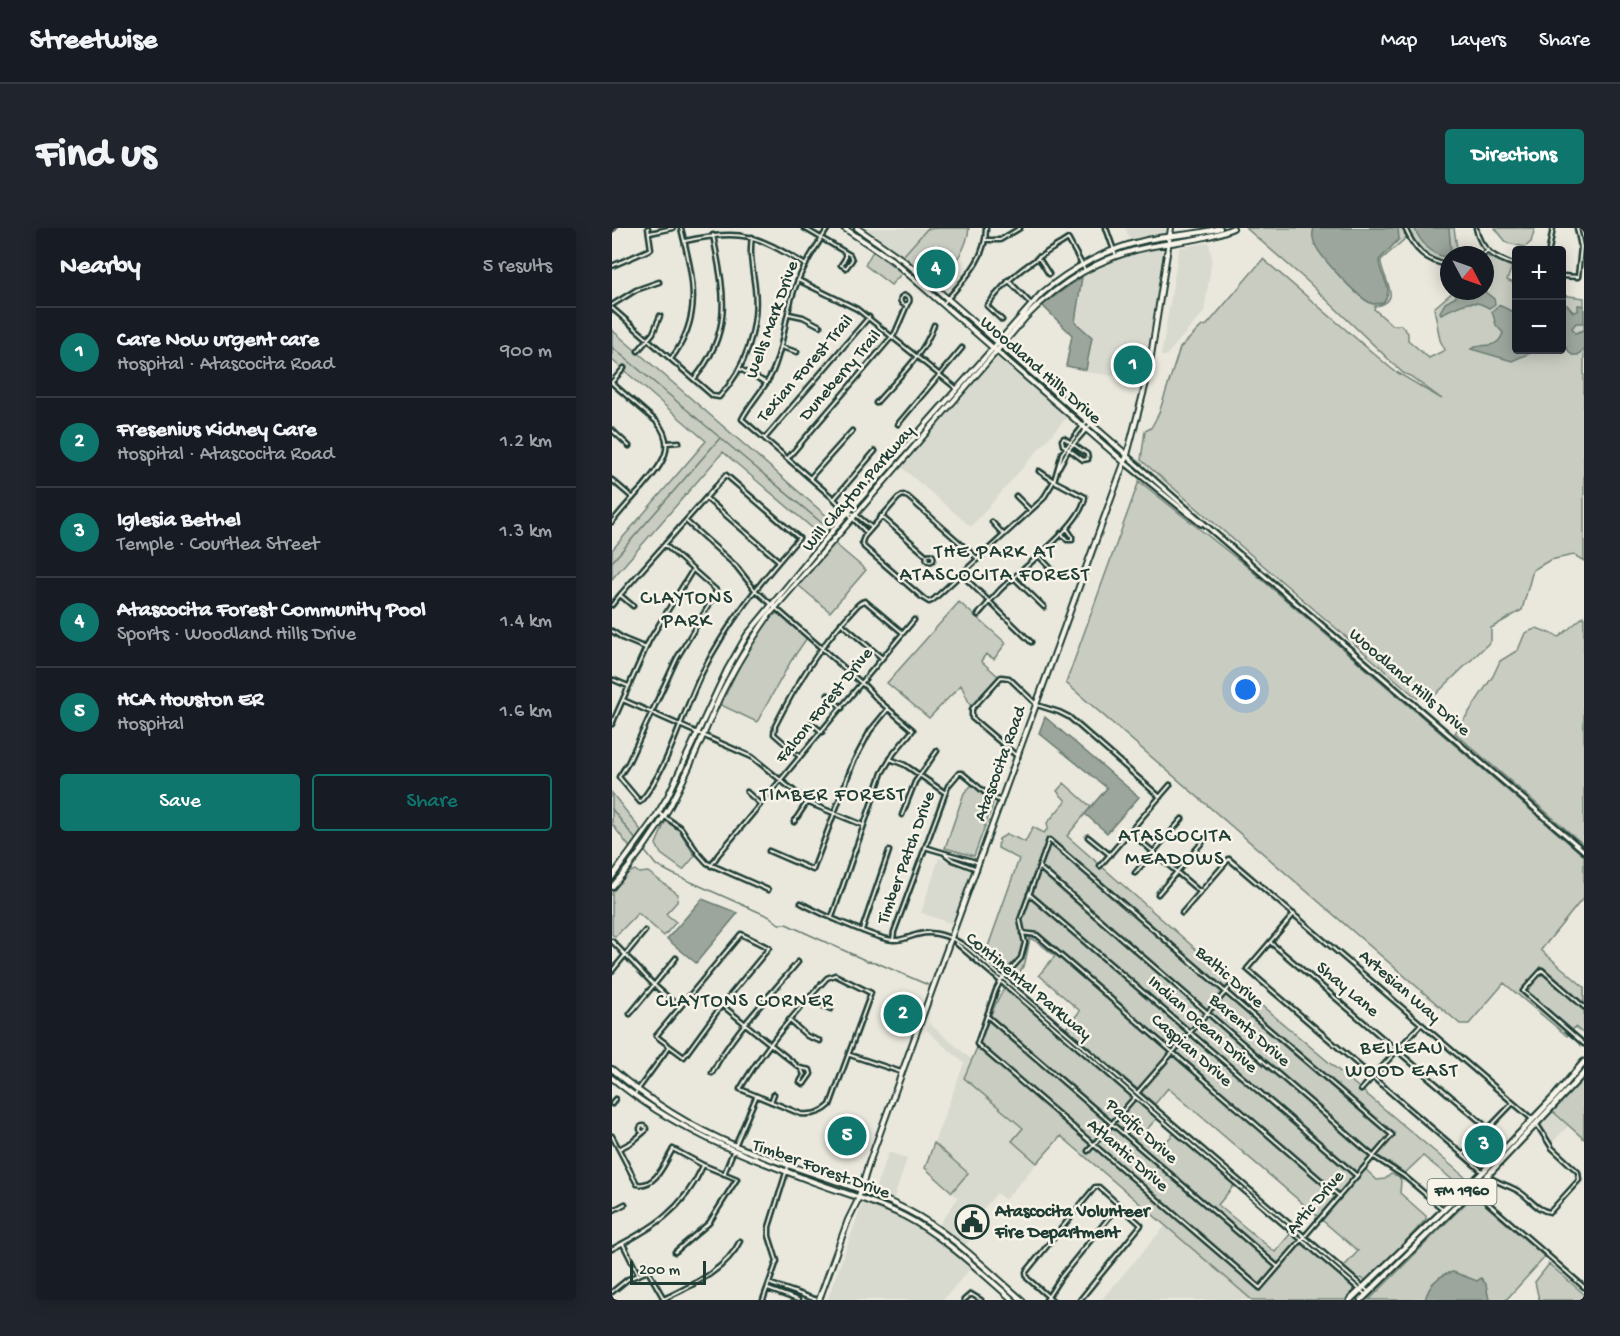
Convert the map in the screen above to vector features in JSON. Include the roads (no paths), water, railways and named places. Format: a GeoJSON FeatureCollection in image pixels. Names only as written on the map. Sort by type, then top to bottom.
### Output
{"type":"FeatureCollection","features":[{"type":"Feature","properties":{"kind":"main road","name":"Woodland Hills Drive"},"geometry":{"type":"LineString","coordinates":[[844,228],[892,260],[1124,462]]}},
{"type":"Feature","properties":{"kind":"main road","name":"Woodland Hills Drive"},"geometry":{"type":"LineString","coordinates":[[858,228],[897,255],[1127,455]]}},
{"type":"Feature","properties":{"kind":"main road","name":"Atascocita Road"},"geometry":{"type":"LineString","coordinates":[[818,1300],[858,1198],[865,1173],[1127,455],[1148,375],[1171,228]]}},
{"type":"Feature","properties":{"kind":"main road","name":"Will Clayton Parkway"},"geometry":{"type":"LineString","coordinates":[[720,691],[748,645],[775,609],[853,516],[998,351],[1052,284],[1082,265],[1114,250],[1148,240],[1233,228]]}},
{"type":"Feature","properties":{"kind":"main road","name":"Will Clayton Parkway"},"geometry":{"type":"LineString","coordinates":[[612,887],[645,845],[687,773],[701,734],[742,643],[803,566],[997,342],[1033,306],[1085,270],[1116,256],[1140,249],[1200,238],[1222,229]]}},
{"type":"Feature","properties":{"kind":"main road"},"geometry":{"type":"LineString","coordinates":[[1043,391],[1048,386]]}},
{"type":"Feature","properties":{"kind":"main road"},"geometry":{"type":"LineString","coordinates":[[919,431],[924,435]]}},
{"type":"Feature","properties":{"kind":"main road"},"geometry":{"type":"LineString","coordinates":[[883,473],[888,477]]}},
{"type":"Feature","properties":{"kind":"main road"},"geometry":{"type":"LineString","coordinates":[[803,566],[808,569]]}},
{"type":"Feature","properties":{"kind":"main road"},"geometry":{"type":"LineString","coordinates":[[742,643],[748,645]]}},
{"type":"Feature","properties":{"kind":"main road","name":"Will Clayton Parkway"},"geometry":{"type":"LineString","coordinates":[[612,877],[658,813],[701,734]]}},
{"type":"Feature","properties":{"kind":"main road"},"geometry":{"type":"LineString","coordinates":[[681,771],[687,773]]}},
{"type":"Feature","properties":{"kind":"main road"},"geometry":{"type":"LineString","coordinates":[[621,867],[626,870]]}},
{"type":"Feature","properties":{"kind":"main road","name":"FM 1960"},"geometry":{"type":"LineString","coordinates":[[1361,1300],[1473,1190],[1584,1062]]}},
{"type":"Feature","properties":{"kind":"main road","name":"Timber Forest Drive"},"geometry":{"type":"LineString","coordinates":[[612,1069],[637,1090],[681,1119],[735,1146],[894,1204],[926,1221],[1022,1300]]}},
{"type":"Feature","properties":{"kind":"main road","name":"FM 1960"},"geometry":{"type":"LineString","coordinates":[[1350,1300],[1537,1124],[1584,1073]]}},
{"type":"Feature","properties":{"kind":"main road","name":"Timber Forest Drive"},"geometry":{"type":"LineString","coordinates":[[612,1078],[633,1095],[686,1129],[733,1152],[902,1215],[950,1246],[1012,1300]]}},
{"type":"Feature","properties":{"kind":"main road"},"geometry":{"type":"LineString","coordinates":[[733,1152],[735,1146]]}},
{"type":"Feature","properties":{"kind":"street"},"geometry":{"type":"LineString","coordinates":[[612,266],[651,249],[648,228]]}},
{"type":"Feature","properties":{"kind":"street"},"geometry":{"type":"LineString","coordinates":[[650,233],[673,228]]}},
{"type":"Feature","properties":{"kind":"street"},"geometry":{"type":"LineString","coordinates":[[671,360],[684,341],[693,312],[694,290],[681,228]]}},
{"type":"Feature","properties":{"kind":"street"},"geometry":{"type":"LineString","coordinates":[[804,228],[822,238],[845,252],[852,257],[846,268],[841,265],[845,259],[845,252]]}},
{"type":"Feature","properties":{"kind":"street","name":"Wells Mark Drive"},"geometry":{"type":"LineString","coordinates":[[764,438],[742,419],[767,383],[781,347],[798,280],[828,228]]}},
{"type":"Feature","properties":{"kind":"street"},"geometry":{"type":"LineString","coordinates":[[943,304],[975,268],[986,240],[986,228]]}},
{"type":"Feature","properties":{"kind":"street"},"geometry":{"type":"LineString","coordinates":[[986,240],[1000,240],[1020,228]]}},
{"type":"Feature","properties":{"kind":"street"},"geometry":{"type":"LineString","coordinates":[[1106,228],[1116,256]]}},
{"type":"Feature","properties":{"kind":"street"},"geometry":{"type":"LineString","coordinates":[[1405,228],[1414,247],[1423,256],[1440,264]]}},
{"type":"Feature","properties":{"kind":"street"},"geometry":{"type":"LineString","coordinates":[[1476,228],[1483,246]]}},
{"type":"Feature","properties":{"kind":"street"},"geometry":{"type":"LineString","coordinates":[[1549,246],[1553,228]]}},
{"type":"Feature","properties":{"kind":"street"},"geometry":{"type":"LineString","coordinates":[[1566,276],[1578,277],[1581,247],[1577,228]]}},
{"type":"Feature","properties":{"kind":"street"},"geometry":{"type":"LineString","coordinates":[[684,241],[713,235],[734,234],[752,237],[772,244],[806,265]]}},
{"type":"Feature","properties":{"kind":"street"},"geometry":{"type":"LineString","coordinates":[[694,379],[714,350],[723,319],[723,285],[713,235]]}},
{"type":"Feature","properties":{"kind":"street"},"geometry":{"type":"LineString","coordinates":[[659,282],[636,290],[612,306],[648,340],[717,398],[739,368],[748,347],[754,320],[755,289],[750,254],[752,237]]}},
{"type":"Feature","properties":{"kind":"street"},"geometry":{"type":"LineString","coordinates":[[1002,320],[987,306],[1008,280],[1038,257],[1068,239],[1085,270]]}},
{"type":"Feature","properties":{"kind":"street"},"geometry":{"type":"LineString","coordinates":[[1494,256],[1512,264]]}},
{"type":"Feature","properties":{"kind":"street"},"geometry":{"type":"LineString","coordinates":[[1038,257],[1049,273]]}},
{"type":"Feature","properties":{"kind":"street"},"geometry":{"type":"LineString","coordinates":[[798,280],[847,303],[869,317],[957,388]]}},
{"type":"Feature","properties":{"kind":"street"},"geometry":{"type":"LineString","coordinates":[[1008,280],[1033,306]]}},
{"type":"Feature","properties":{"kind":"street","name":"Duneberry Trail"},"geometry":{"type":"LineString","coordinates":[[788,459],[893,336],[907,305]]}},
{"type":"Feature","properties":{"kind":"street"},"geometry":{"type":"LineString","coordinates":[[788,313],[803,317],[819,326]]}},
{"type":"Feature","properties":{"kind":"street"},"geometry":{"type":"LineString","coordinates":[[638,351],[656,328],[660,316]]}},
{"type":"Feature","properties":{"kind":"street","name":"Texian Forest Trail"},"geometry":{"type":"LineString","coordinates":[[764,438],[869,317]]}},
{"type":"Feature","properties":{"kind":"street"},"geometry":{"type":"LineString","coordinates":[[876,403],[930,338],[934,325]]}},
{"type":"Feature","properties":{"kind":"street"},"geometry":{"type":"LineString","coordinates":[[781,347],[797,352]]}},
{"type":"Feature","properties":{"kind":"street"},"geometry":{"type":"LineString","coordinates":[[898,424],[962,348]]}},
{"type":"Feature","properties":{"kind":"street"},"geometry":{"type":"LineString","coordinates":[[612,522],[662,464],[667,443],[657,422],[612,383],[624,368]]}},
{"type":"Feature","properties":{"kind":"street"},"geometry":{"type":"LineString","coordinates":[[739,368],[767,383]]}},
{"type":"Feature","properties":{"kind":"street"},"geometry":{"type":"LineString","coordinates":[[978,559],[903,495],[881,516],[862,540],[863,544],[924,599],[929,602],[933,600],[962,575],[1048,493],[1067,448],[1089,423]]}},
{"type":"Feature","properties":{"kind":"street"},"geometry":{"type":"LineString","coordinates":[[612,430],[629,446]]}},
{"type":"Feature","properties":{"kind":"street"},"geometry":{"type":"LineString","coordinates":[[810,478],[852,430]]}},
{"type":"Feature","properties":{"kind":"street"},"geometry":{"type":"LineString","coordinates":[[764,438],[849,513],[872,528]]}},
{"type":"Feature","properties":{"kind":"street"},"geometry":{"type":"LineString","coordinates":[[1064,438],[1087,454],[1088,459],[1083,460],[1067,448],[1063,445],[1064,438]]}},
{"type":"Feature","properties":{"kind":"street"},"geometry":{"type":"LineString","coordinates":[[667,443],[679,442]]}},
{"type":"Feature","properties":{"kind":"street"},"geometry":{"type":"LineString","coordinates":[[834,499],[875,451]]}},
{"type":"Feature","properties":{"kind":"street","name":"Woodland Hills Drive"},"geometry":{"type":"LineString","coordinates":[[1127,455],[1217,536],[1584,851]]}},
{"type":"Feature","properties":{"kind":"street","name":"Woodland Hills Drive"},"geometry":{"type":"LineString","coordinates":[[1124,462],[1217,536]]}},
{"type":"Feature","properties":{"kind":"street"},"geometry":{"type":"LineString","coordinates":[[978,615],[1067,529],[1084,505],[1085,497],[1039,471]]}},
{"type":"Feature","properties":{"kind":"street"},"geometry":{"type":"LineString","coordinates":[[612,605],[620,595],[664,545],[686,521],[726,475],[799,538],[736,615],[689,700],[664,761],[640,802],[619,777],[628,764],[679,654],[716,590],[664,545]]}},
{"type":"Feature","properties":{"kind":"street"},"geometry":{"type":"LineString","coordinates":[[612,480],[633,498]]}},
{"type":"Feature","properties":{"kind":"street"},"geometry":{"type":"LineString","coordinates":[[1016,496],[1030,510]]}},
{"type":"Feature","properties":{"kind":"street"},"geometry":{"type":"LineString","coordinates":[[706,498],[779,561]]}},
{"type":"Feature","properties":{"kind":"street"},"geometry":{"type":"LineString","coordinates":[[853,516],[867,532]]}},
{"type":"Feature","properties":{"kind":"street"},"geometry":{"type":"LineString","coordinates":[[881,516],[927,556]]}},
{"type":"Feature","properties":{"kind":"street"},"geometry":{"type":"LineString","coordinates":[[686,521],[736,566],[755,590],[775,609],[861,682],[913,730],[882,773],[832,917]]}},
{"type":"Feature","properties":{"kind":"street"},"geometry":{"type":"LineString","coordinates":[[992,522],[1004,535]]}},
{"type":"Feature","properties":{"kind":"street"},"geometry":{"type":"LineString","coordinates":[[1062,534],[1067,540],[1072,540],[1067,529]]}},
{"type":"Feature","properties":{"kind":"street"},"geometry":{"type":"LineString","coordinates":[[1038,555],[1056,574]]}},
{"type":"Feature","properties":{"kind":"street"},"geometry":{"type":"LineString","coordinates":[[612,724],[646,648],[692,571]]}},
{"type":"Feature","properties":{"kind":"street"},"geometry":{"type":"LineString","coordinates":[[962,575],[1031,642]]}},
{"type":"Feature","properties":{"kind":"street"},"geometry":{"type":"LineString","coordinates":[[1014,578],[1044,607]]}},
{"type":"Feature","properties":{"kind":"street"},"geometry":{"type":"LineString","coordinates":[[620,595],[633,606]]}},
{"type":"Feature","properties":{"kind":"street"},"geometry":{"type":"LineString","coordinates":[[801,757],[774,734],[775,726],[791,694],[821,648],[841,623],[862,601],[868,603],[903,633]]}},
{"type":"Feature","properties":{"kind":"street","name":"Falcon Forest Drive"},"geometry":{"type":"LineString","coordinates":[[711,866],[914,620]]}},
{"type":"Feature","properties":{"kind":"street"},"geometry":{"type":"LineString","coordinates":[[841,623],[882,658]]}},
{"type":"Feature","properties":{"kind":"street"},"geometry":{"type":"LineString","coordinates":[[612,631],[646,648]]}},
{"type":"Feature","properties":{"kind":"street"},"geometry":{"type":"LineString","coordinates":[[1018,757],[972,718],[972,709],[1000,677],[1004,676],[1037,705],[1069,717],[1160,797]]}},
{"type":"Feature","properties":{"kind":"street"},"geometry":{"type":"LineString","coordinates":[[614,680],[628,686]]}},
{"type":"Feature","properties":{"kind":"street"},"geometry":{"type":"LineString","coordinates":[[828,695],[842,708]]}},
{"type":"Feature","properties":{"kind":"street"},"geometry":{"type":"LineString","coordinates":[[623,700],[752,757],[807,802],[863,825]]}},
{"type":"Feature","properties":{"kind":"street"},"geometry":{"type":"LineString","coordinates":[[769,851],[813,870],[859,750],[870,731],[888,709]]}},
{"type":"Feature","properties":{"kind":"street"},"geometry":{"type":"LineString","coordinates":[[811,723],[822,732]]}},
{"type":"Feature","properties":{"kind":"street"},"geometry":{"type":"LineString","coordinates":[[902,815],[910,791],[937,751]]}},
{"type":"Feature","properties":{"kind":"street"},"geometry":{"type":"LineString","coordinates":[[890,759],[905,765],[944,792]]}},
{"type":"Feature","properties":{"kind":"street","name":"Timber Patch Drive"},"geometry":{"type":"LineString","coordinates":[[893,940],[944,792],[960,773],[989,796],[1001,801]]}},
{"type":"Feature","properties":{"kind":"street"},"geometry":{"type":"LineString","coordinates":[[1100,866],[1170,786]]}},
{"type":"Feature","properties":{"kind":"street"},"geometry":{"type":"LineString","coordinates":[[747,792],[760,804]]}},
{"type":"Feature","properties":{"kind":"street"},"geometry":{"type":"LineString","coordinates":[[794,822],[807,802]]}},
{"type":"Feature","properties":{"kind":"street"},"geometry":{"type":"LineString","coordinates":[[658,813],[681,828],[698,853],[711,866],[768,890]]}},
{"type":"Feature","properties":{"kind":"street"},"geometry":{"type":"LineString","coordinates":[[1135,873],[1182,819]]}},
{"type":"Feature","properties":{"kind":"street"},"geometry":{"type":"LineString","coordinates":[[1130,832],[1200,892],[1182,913]]}},
{"type":"Feature","properties":{"kind":"street"},"geometry":{"type":"LineString","coordinates":[[1088,837],[1110,855]]}},
{"type":"Feature","properties":{"kind":"street"},"geometry":{"type":"LineString","coordinates":[[1158,894],[1205,839]]}},
{"type":"Feature","properties":{"kind":"street","name":"Baltic Drive"},"geometry":{"type":"LineString","coordinates":[[1039,867],[1049,840],[1392,1135]]}},
{"type":"Feature","properties":{"kind":"street"},"geometry":{"type":"LineString","coordinates":[[925,847],[977,869]]}},
{"type":"Feature","properties":{"kind":"street"},"geometry":{"type":"LineString","coordinates":[[862,930],[889,851]]}},
{"type":"Feature","properties":{"kind":"street"},"geometry":{"type":"LineString","coordinates":[[945,854],[955,854],[979,863]]}},
{"type":"Feature","properties":{"kind":"street","name":"Artesian Way"},"geometry":{"type":"LineString","coordinates":[[1200,892],[1229,859],[1537,1124],[1552,1148],[1578,1172],[1579,1180],[1550,1212],[1544,1212],[1518,1191],[1497,1183],[1485,1174]]}},
{"type":"Feature","properties":{"kind":"street"},"geometry":{"type":"LineString","coordinates":[[987,1016],[1003,979],[1021,958],[1025,943],[1020,920],[1039,867]]}},
{"type":"Feature","properties":{"kind":"street","name":"Barents Drive"},"geometry":{"type":"LineString","coordinates":[[1039,867],[1374,1157],[1404,1176],[1444,1210]]}},
{"type":"Feature","properties":{"kind":"street","name":"Indian Ocean Drive"},"geometry":{"type":"LineString","coordinates":[[1029,894],[1357,1176]]}},
{"type":"Feature","properties":{"kind":"street"},"geometry":{"type":"LineString","coordinates":[[801,903],[862,930],[893,940],[924,933],[951,940]]}},
{"type":"Feature","properties":{"kind":"street"},"geometry":{"type":"LineString","coordinates":[[1294,914],[1247,969],[1485,1174]]}},
{"type":"Feature","properties":{"kind":"street"},"geometry":{"type":"LineString","coordinates":[[612,971],[645,931]]}},
{"type":"Feature","properties":{"kind":"street","name":"Caspian Drive"},"geometry":{"type":"LineString","coordinates":[[1022,933],[1037,935],[1339,1196]]}},
{"type":"Feature","properties":{"kind":"street"},"geometry":{"type":"LineString","coordinates":[[741,934],[770,948],[722,1005],[684,1057],[656,1036],[679,1007],[741,934]]}},
{"type":"Feature","properties":{"kind":"street","name":"Continental Parkway"},"geometry":{"type":"LineString","coordinates":[[951,940],[962,944],[1367,1294]]}},
{"type":"Feature","properties":{"kind":"street","name":"Continental Parkway"},"geometry":{"type":"LineString","coordinates":[[951,940],[1003,979]]}},
{"type":"Feature","properties":{"kind":"street"},"geometry":{"type":"LineString","coordinates":[[612,941],[654,985],[679,1007]]}},
{"type":"Feature","properties":{"kind":"street","name":"Shay Lane"},"geometry":{"type":"LineString","coordinates":[[1270,942],[1489,1129]]}},
{"type":"Feature","properties":{"kind":"street"},"geometry":{"type":"LineString","coordinates":[[962,944],[963,948]]}},
{"type":"Feature","properties":{"kind":"street"},"geometry":{"type":"LineString","coordinates":[[630,1014],[676,958]]}},
{"type":"Feature","properties":{"kind":"street"},"geometry":{"type":"LineString","coordinates":[[712,1073],[746,1024],[798,962]]}},
{"type":"Feature","properties":{"kind":"street"},"geometry":{"type":"LineString","coordinates":[[1584,1007],[1542,970],[1523,991],[1584,1044]]}},
{"type":"Feature","properties":{"kind":"street"},"geometry":{"type":"LineString","coordinates":[[832,976],[871,993],[850,1055],[833,1098],[826,1109],[809,1115],[801,1114],[740,1089],[755,1063],[789,1020],[832,976]]}},
{"type":"Feature","properties":{"kind":"street"},"geometry":{"type":"LineString","coordinates":[[1088,1151],[1229,988]]}},
{"type":"Feature","properties":{"kind":"street"},"geometry":{"type":"LineString","coordinates":[[811,996],[823,1006],[831,1009]]}},
{"type":"Feature","properties":{"kind":"street"},"geometry":{"type":"LineString","coordinates":[[722,1005],[802,1070],[804,1075],[800,1082],[804,1084],[812,1072],[802,1070]]}},
{"type":"Feature","properties":{"kind":"street","name":"Atlantic Drive"},"geometry":{"type":"LineString","coordinates":[[987,1016],[977,1044],[1260,1288]]}},
{"type":"Feature","properties":{"kind":"street","name":"Pacific Drive"},"geometry":{"type":"LineString","coordinates":[[987,1016],[1278,1267]]}},
{"type":"Feature","properties":{"kind":"street"},"geometry":{"type":"LineString","coordinates":[[789,1020],[807,1036],[820,1041]]}},
{"type":"Feature","properties":{"kind":"street"},"geometry":{"type":"LineString","coordinates":[[1361,1090],[1421,1024]]}},
{"type":"Feature","properties":{"kind":"street"},"geometry":{"type":"LineString","coordinates":[[633,1095],[669,1047]]}},
{"type":"Feature","properties":{"kind":"street"},"geometry":{"type":"LineString","coordinates":[[850,1055],[902,1072]]}},
{"type":"Feature","properties":{"kind":"street"},"geometry":{"type":"LineString","coordinates":[[771,1102],[774,1094]]}},
{"type":"Feature","properties":{"kind":"street"},"geometry":{"type":"LineString","coordinates":[[735,1146],[756,1097]]}},
{"type":"Feature","properties":{"kind":"street"},"geometry":{"type":"LineString","coordinates":[[612,1104],[615,1099]]}},
{"type":"Feature","properties":{"kind":"street"},"geometry":{"type":"LineString","coordinates":[[1463,1155],[1513,1103]]}},
{"type":"Feature","properties":{"kind":"street"},"geometry":{"type":"LineString","coordinates":[[619,1149],[644,1132]]}},
{"type":"Feature","properties":{"kind":"street","name":"Artic Drive"},"geometry":{"type":"LineString","coordinates":[[1260,1288],[1392,1135]]}},
{"type":"Feature","properties":{"kind":"street"},"geometry":{"type":"LineString","coordinates":[[612,1136],[637,1184],[646,1183],[658,1175],[674,1149],[703,1165],[737,1179],[709,1223],[675,1252]]}},
{"type":"Feature","properties":{"kind":"street"},"geometry":{"type":"LineString","coordinates":[[724,1174],[733,1152]]}},
{"type":"Feature","properties":{"kind":"street"},"geometry":{"type":"LineString","coordinates":[[612,1249],[648,1230],[676,1208],[695,1183],[703,1165]]}},
{"type":"Feature","properties":{"kind":"street"},"geometry":{"type":"LineString","coordinates":[[763,1300],[777,1259],[769,1236],[769,1227],[788,1166]]}},
{"type":"Feature","properties":{"kind":"street"},"geometry":{"type":"LineString","coordinates":[[1052,1300],[1048,1299],[1026,1275],[1095,1187],[1100,1187],[1141,1225],[1080,1300]]}},
{"type":"Feature","properties":{"kind":"street"},"geometry":{"type":"LineString","coordinates":[[1473,1190],[1584,1287]]}},
{"type":"Feature","properties":{"kind":"street"},"geometry":{"type":"LineString","coordinates":[[612,1211],[625,1204]]}},
{"type":"Feature","properties":{"kind":"street"},"geometry":{"type":"LineString","coordinates":[[1048,1299],[1061,1277],[1120,1205]]}},
{"type":"Feature","properties":{"kind":"street"},"geometry":{"type":"LineString","coordinates":[[612,1293],[619,1285],[648,1271],[663,1300],[698,1282],[715,1270],[732,1255],[740,1241]]}},
{"type":"Feature","properties":{"kind":"street"},"geometry":{"type":"LineString","coordinates":[[623,1243],[638,1274]]}},
{"type":"Feature","properties":{"kind":"street"},"geometry":{"type":"LineString","coordinates":[[770,1283],[818,1300]]}},
{"type":"Feature","properties":{"kind":"street"},"geometry":{"type":"LineString","coordinates":[[768,1289],[798,1300]]}},
{"type":"Feature","properties":{"kind":"street"},"geometry":{"type":"LineString","coordinates":[[964,1300],[971,1294],[981,1300]]}},
{"type":"Feature","properties":{"kind":"waterway"},"geometry":{"type":"LineString","coordinates":[[612,347],[823,524]]}},
{"type":"Feature","properties":{"kind":"waterway"},"geometry":{"type":"LineString","coordinates":[[612,562],[720,438]]}},
{"type":"Feature","properties":{"kind":"waterway"},"geometry":{"type":"LineString","coordinates":[[612,809],[636,840]]}},
{"type":"Feature","properties":{"kind":"waterway"},"geometry":{"type":"LineString","coordinates":[[639,844],[656,865],[673,874],[770,917],[779,924],[786,924],[867,961],[875,962],[928,985]]}},
{"type":"Feature","properties":{"kind":"place","name":"Atascocita Forest Community Pool"},"geometry":{"type":"Point","coordinates":[936,269]}},
{"type":"Feature","properties":{"kind":"place","name":"Care Now urgent care"},"geometry":{"type":"Point","coordinates":[1133,365]}},
{"type":"Feature","properties":{"kind":"place","name":"Fresenius Kidney Care"},"geometry":{"type":"Point","coordinates":[903,1014]}},
{"type":"Feature","properties":{"kind":"place","name":"HCA Houston ER"},"geometry":{"type":"Point","coordinates":[847,1136]}},
{"type":"Feature","properties":{"kind":"place","name":"Iglesia Bethel"},"geometry":{"type":"Point","coordinates":[1484,1145]}},
{"type":"Feature","properties":{"kind":"place","name":"Atascocita Volunteer Fire Department"},"geometry":{"type":"Point","coordinates":[972,1222]}},
{"type":"Feature","properties":{"kind":"district","name":"THE PARK AT ATASCOCITA FOREST"},"geometry":{"type":"Point","coordinates":[995,564]}},
{"type":"Feature","properties":{"kind":"district","name":"CLAYTONS PARK"},"geometry":{"type":"Point","coordinates":[687,610]}},
{"type":"Feature","properties":{"kind":"district","name":"TIMBER FOREST"},"geometry":{"type":"Point","coordinates":[833,796]}},
{"type":"Feature","properties":{"kind":"district","name":"ATASCOCITA MEADOWS"},"geometry":{"type":"Point","coordinates":[1175,848]}},
{"type":"Feature","properties":{"kind":"district","name":"CLAYTONS CORNER"},"geometry":{"type":"Point","coordinates":[745,1002]}},
{"type":"Feature","properties":{"kind":"district","name":"BELLEAU WOOD EAST"},"geometry":{"type":"Point","coordinates":[1402,1060]}}]}
